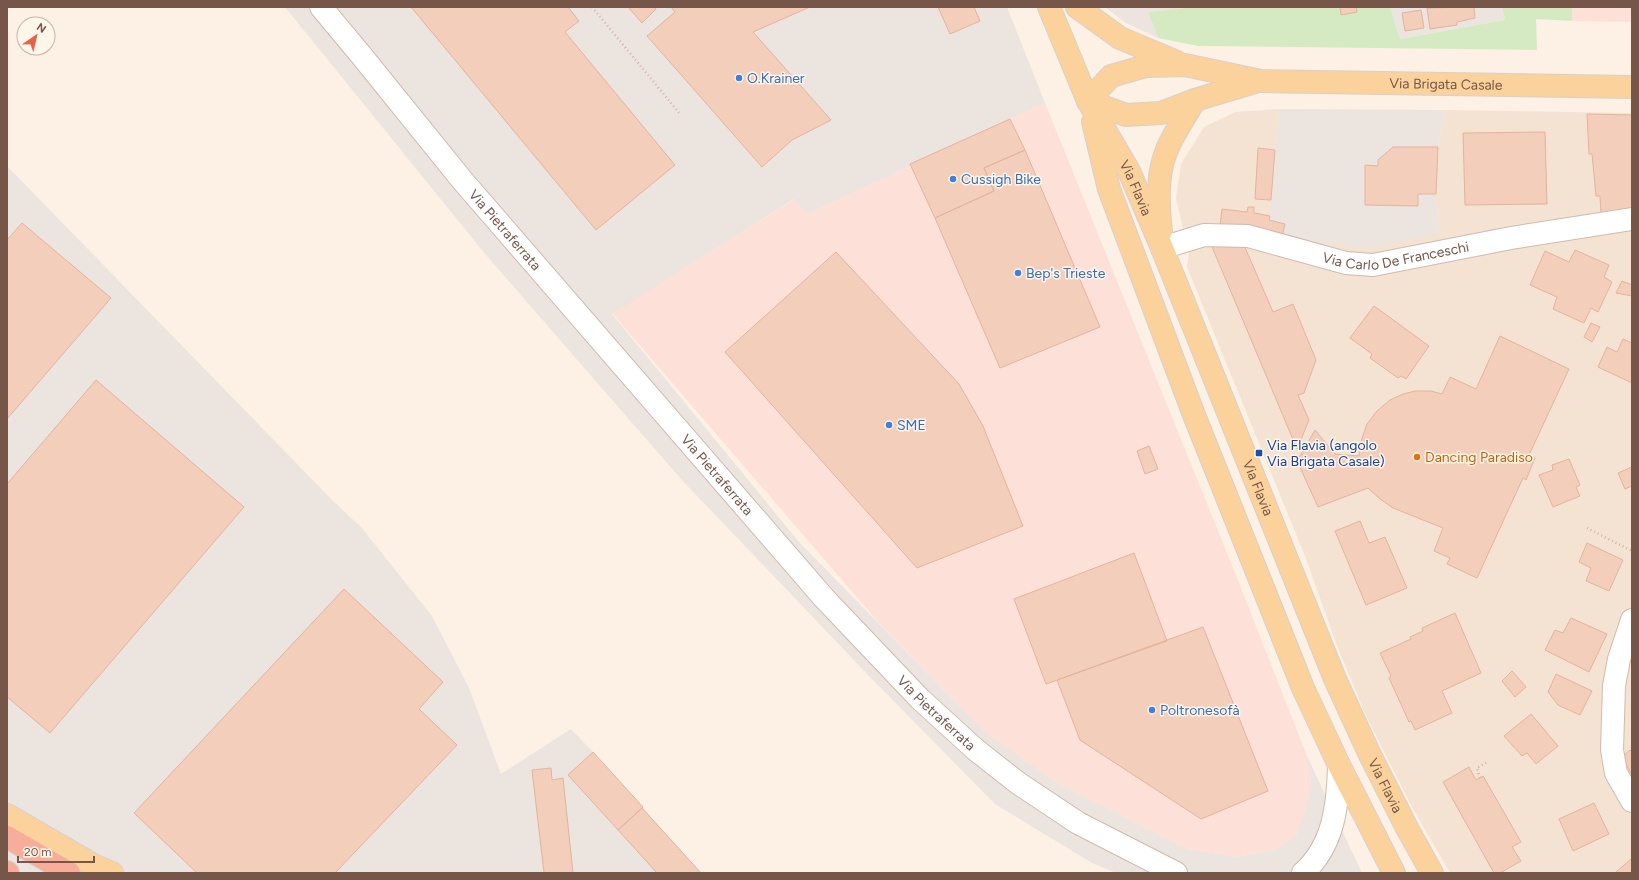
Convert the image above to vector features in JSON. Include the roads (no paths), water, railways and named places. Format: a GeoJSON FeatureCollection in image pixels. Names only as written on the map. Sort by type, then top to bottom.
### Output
{"type":"FeatureCollection","features":[{"type":"Feature","properties":{"kind":"highway"},"geometry":{"type":"LineString","coordinates":[[7,837],[69,873]]}},
{"type":"Feature","properties":{"kind":"main road","name":"Via Flavia"},"geometry":{"type":"LineString","coordinates":[[1049,7],[1088,102],[1129,171],[1162,248],[1335,679],[1373,762],[1432,873]]}},
{"type":"Feature","properties":{"kind":"main road","name":"Via Brigata Casale"},"geometry":{"type":"LineString","coordinates":[[1077,7],[1120,38],[1185,66]]}},
{"type":"Feature","properties":{"kind":"main road","name":"Via Brigata Casale"},"geometry":{"type":"LineString","coordinates":[[1261,80],[1195,100],[1161,113],[1126,115],[1088,102],[1111,76],[1146,66],[1185,66],[1261,80],[1632,87]]}},
{"type":"Feature","properties":{"kind":"main road"},"geometry":{"type":"LineString","coordinates":[[1162,248],[1158,208],[1160,179],[1166,152],[1195,100]]}},
{"type":"Feature","properties":{"kind":"main road","name":"Via Flavia"},"geometry":{"type":"LineString","coordinates":[[1088,102],[1109,189],[1194,414],[1300,680],[1339,765],[1394,873]]}},
{"type":"Feature","properties":{"kind":"main road"},"geometry":{"type":"LineString","coordinates":[[7,815],[95,866],[112,873]]}},
{"type":"Feature","properties":{"kind":"street","name":"Via Pietraferrata"},"geometry":{"type":"LineString","coordinates":[[321,7],[462,180],[783,551],[824,598],[920,699],[976,750],[1018,783],[1078,823],[1176,873]]}},
{"type":"Feature","properties":{"kind":"street","name":"Via Carlo De Franceschi"},"geometry":{"type":"LineString","coordinates":[[1162,248],[1204,235],[1248,236],[1346,264],[1373,265],[1511,238],[1632,219]]}},
{"type":"Feature","properties":{"kind":"street"},"geometry":{"type":"LineString","coordinates":[[1632,620],[1619,659],[1614,686],[1612,750],[1616,773],[1632,801]]}},
{"type":"Feature","properties":{"kind":"street"},"geometry":{"type":"LineString","coordinates":[[1303,873],[1311,866],[1326,844],[1337,806],[1339,765]]}},
{"type":"Feature","properties":{"kind":"place","name":"O.Krainer"},"geometry":{"type":"Point","coordinates":[739,78]}},
{"type":"Feature","properties":{"kind":"place","name":"Cussigh Bike"},"geometry":{"type":"Point","coordinates":[953,179]}},
{"type":"Feature","properties":{"kind":"place","name":"Bep's Trieste"},"geometry":{"type":"Point","coordinates":[1018,273]}},
{"type":"Feature","properties":{"kind":"place","name":"SME"},"geometry":{"type":"Point","coordinates":[889,425]}},
{"type":"Feature","properties":{"kind":"place","name":"Via Flavia (angolo Via Brigata Casale)"},"geometry":{"type":"Point","coordinates":[1259,453]}},
{"type":"Feature","properties":{"kind":"place","name":"Dancing Paradiso"},"geometry":{"type":"Point","coordinates":[1417,457]}},
{"type":"Feature","properties":{"kind":"place","name":"Poltronesofà"},"geometry":{"type":"Point","coordinates":[1152,710]}}]}
